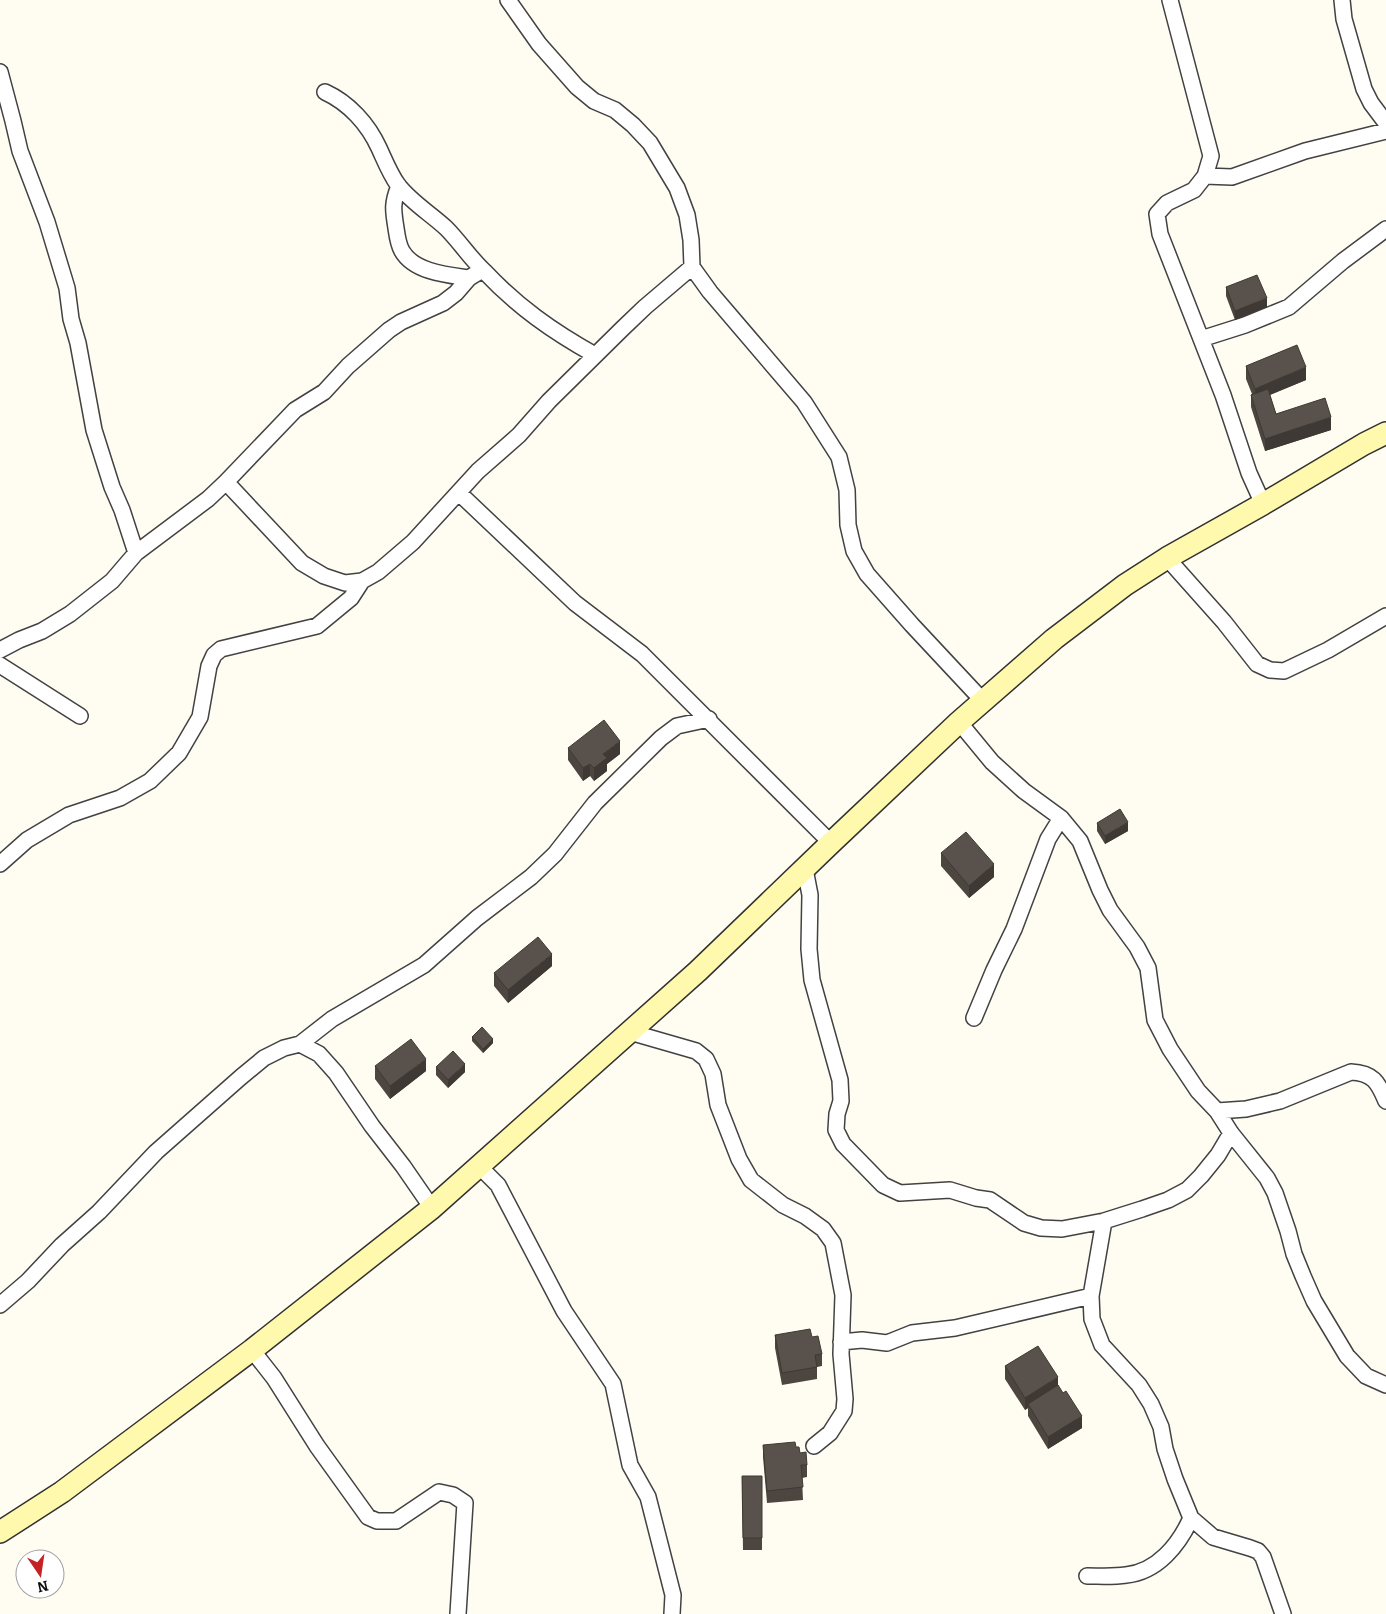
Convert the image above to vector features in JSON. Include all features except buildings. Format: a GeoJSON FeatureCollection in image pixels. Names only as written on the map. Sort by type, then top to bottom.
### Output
{"type":"FeatureCollection","features":[{"type":"Feature","properties":{"kind":"street"},"geometry":{"type":"LineString","coordinates":[[1170,0],[1211,156],[1205,176],[1194,190],[1167,203],[1158,214],[1160,234],[1223,395],[1249,473],[1263,504]]}},
{"type":"Feature","properties":{"kind":"street"},"geometry":{"type":"LineString","coordinates":[[1342,0],[1344,20],[1364,89],[1371,103],[1386,123]]}},
{"type":"Feature","properties":{"kind":"street"},"geometry":{"type":"LineString","coordinates":[[512,2],[539,44],[577,87],[594,101],[615,110],[650,143],[677,188],[687,215],[691,240],[692,267],[710,292],[804,402],[839,457],[847,490],[848,525],[854,551],[867,574],[983,700]]}},
{"type":"Feature","properties":{"kind":"street"},"geometry":{"type":"LineString","coordinates":[[0,72],[20,151],[47,222],[67,288],[71,318],[78,343],[94,430],[136,553]]}},
{"type":"Feature","properties":{"kind":"street"},"geometry":{"type":"LineString","coordinates":[[326,92],[351,108],[370,132],[399,186],[447,228],[482,270],[534,317],[595,355]]}},
{"type":"Feature","properties":{"kind":"street"},"geometry":{"type":"LineString","coordinates":[[1205,176],[1232,177],[1304,151],[1386,131]]}},
{"type":"Feature","properties":{"kind":"street"},"geometry":{"type":"LineString","coordinates":[[399,186],[393,200],[397,237],[402,251],[421,267],[469,278]]}},
{"type":"Feature","properties":{"kind":"street"},"geometry":{"type":"LineString","coordinates":[[1201,340],[1289,307],[1343,260],[1386,229]]}},
{"type":"Feature","properties":{"kind":"street"},"geometry":{"type":"LineString","coordinates":[[226,482],[302,563],[324,576],[338,581],[345,583],[362,581],[378,572],[413,542],[478,471],[519,435],[549,401],[595,355],[645,307],[692,267]]}},
{"type":"Feature","properties":{"kind":"street"},"geometry":{"type":"LineString","coordinates":[[0,650],[42,631],[70,614],[112,581],[136,553],[184,518],[226,482],[295,410],[324,392],[348,366],[389,330],[401,322],[443,303],[456,293],[469,278],[482,270]]}},
{"type":"Feature","properties":{"kind":"street"},"geometry":{"type":"LineString","coordinates":[[0,1532],[62,1492],[252,1350],[432,1208],[698,971],[959,722],[1054,640],[1125,585],[1167,558],[1386,432]]}},
{"type":"Feature","properties":{"kind":"street"},"geometry":{"type":"LineString","coordinates":[[459,493],[575,603],[642,654],[831,843]]}},
{"type":"Feature","properties":{"kind":"street"},"geometry":{"type":"LineString","coordinates":[[1167,558],[1224,622],[1257,664],[1270,670],[1284,671],[1328,650],[1386,616]]}},
{"type":"Feature","properties":{"kind":"street"},"geometry":{"type":"LineString","coordinates":[[0,864],[27,840],[69,816],[120,798],[150,781],[179,754],[200,717],[208,666],[214,655],[221,649],[317,626],[351,598],[362,581]]}},
{"type":"Feature","properties":{"kind":"street"},"geometry":{"type":"LineString","coordinates":[[0,665],[80,716]]}},
{"type":"Feature","properties":{"kind":"street"},"geometry":{"type":"LineString","coordinates":[[0,1305],[28,1281],[62,1245],[100,1212],[156,1152],[241,1077],[264,1058],[284,1048],[300,1044],[332,1019],[424,965],[477,918],[531,878],[555,854],[595,803],[661,738],[678,726],[709,719]]}},
{"type":"Feature","properties":{"kind":"street"},"geometry":{"type":"LineString","coordinates":[[959,722],[992,762],[1061,818],[1080,841],[1110,910],[1137,947],[1148,968],[1155,1020],[1170,1049],[1198,1091],[1216,1111],[1230,1133],[1252,1157],[1267,1178],[1275,1193],[1294,1254],[1314,1301],[1347,1356],[1366,1376],[1386,1385]]}},
{"type":"Feature","properties":{"kind":"street"},"geometry":{"type":"LineString","coordinates":[[974,1018],[1014,929],[1048,839],[1061,818]]}},
{"type":"Feature","properties":{"kind":"street"},"geometry":{"type":"LineString","coordinates":[[805,869],[810,895],[809,949],[812,980],[840,1080],[841,1101],[837,1114],[836,1130],[844,1144],[883,1185],[900,1193],[950,1190],[990,1200],[1024,1223],[1041,1228],[1062,1229],[1104,1220],[1168,1200],[1187,1190],[1218,1155],[1230,1133]]}},
{"type":"Feature","properties":{"kind":"street"},"geometry":{"type":"LineString","coordinates":[[630,1032],[696,1052],[706,1059],[713,1074],[718,1105],[739,1159],[751,1180],[783,1205],[805,1216],[823,1229],[833,1243],[843,1295],[841,1342],[845,1390],[844,1411],[830,1433],[814,1446]]}},
{"type":"Feature","properties":{"kind":"street"},"geometry":{"type":"LineString","coordinates":[[300,1044],[319,1054],[336,1073],[432,1208]]}},
{"type":"Feature","properties":{"kind":"street"},"geometry":{"type":"LineString","coordinates":[[1216,1111],[1246,1109],[1280,1100],[1351,1072],[1362,1073],[1371,1077],[1379,1086],[1386,1101]]}},
{"type":"Feature","properties":{"kind":"street"},"geometry":{"type":"LineString","coordinates":[[479,1166],[498,1185],[564,1311],[613,1384],[630,1465],[648,1497],[674,1595],[672,1614]]}},
{"type":"Feature","properties":{"kind":"street"},"geometry":{"type":"LineString","coordinates":[[1104,1220],[1091,1296],[1092,1319],[1102,1345],[1139,1385],[1151,1404],[1161,1427],[1165,1449],[1175,1479],[1191,1518],[1213,1537],[1258,1551],[1263,1557],[1284,1614]]}},
{"type":"Feature","properties":{"kind":"street"},"geometry":{"type":"LineString","coordinates":[[841,1342],[862,1340],[887,1343],[912,1333],[955,1328],[1091,1296]]}},
{"type":"Feature","properties":{"kind":"street"},"geometry":{"type":"LineString","coordinates":[[842,1324],[862,1340]]}},
{"type":"Feature","properties":{"kind":"street"},"geometry":{"type":"LineString","coordinates":[[252,1350],[274,1378],[317,1446],[368,1517],[377,1521],[396,1521],[439,1492],[453,1495],[465,1503],[458,1614]]}},
{"type":"Feature","properties":{"kind":"street"},"geometry":{"type":"LineString","coordinates":[[1087,1576],[1128,1575],[1153,1565],[1177,1544],[1191,1518]]}}]}
